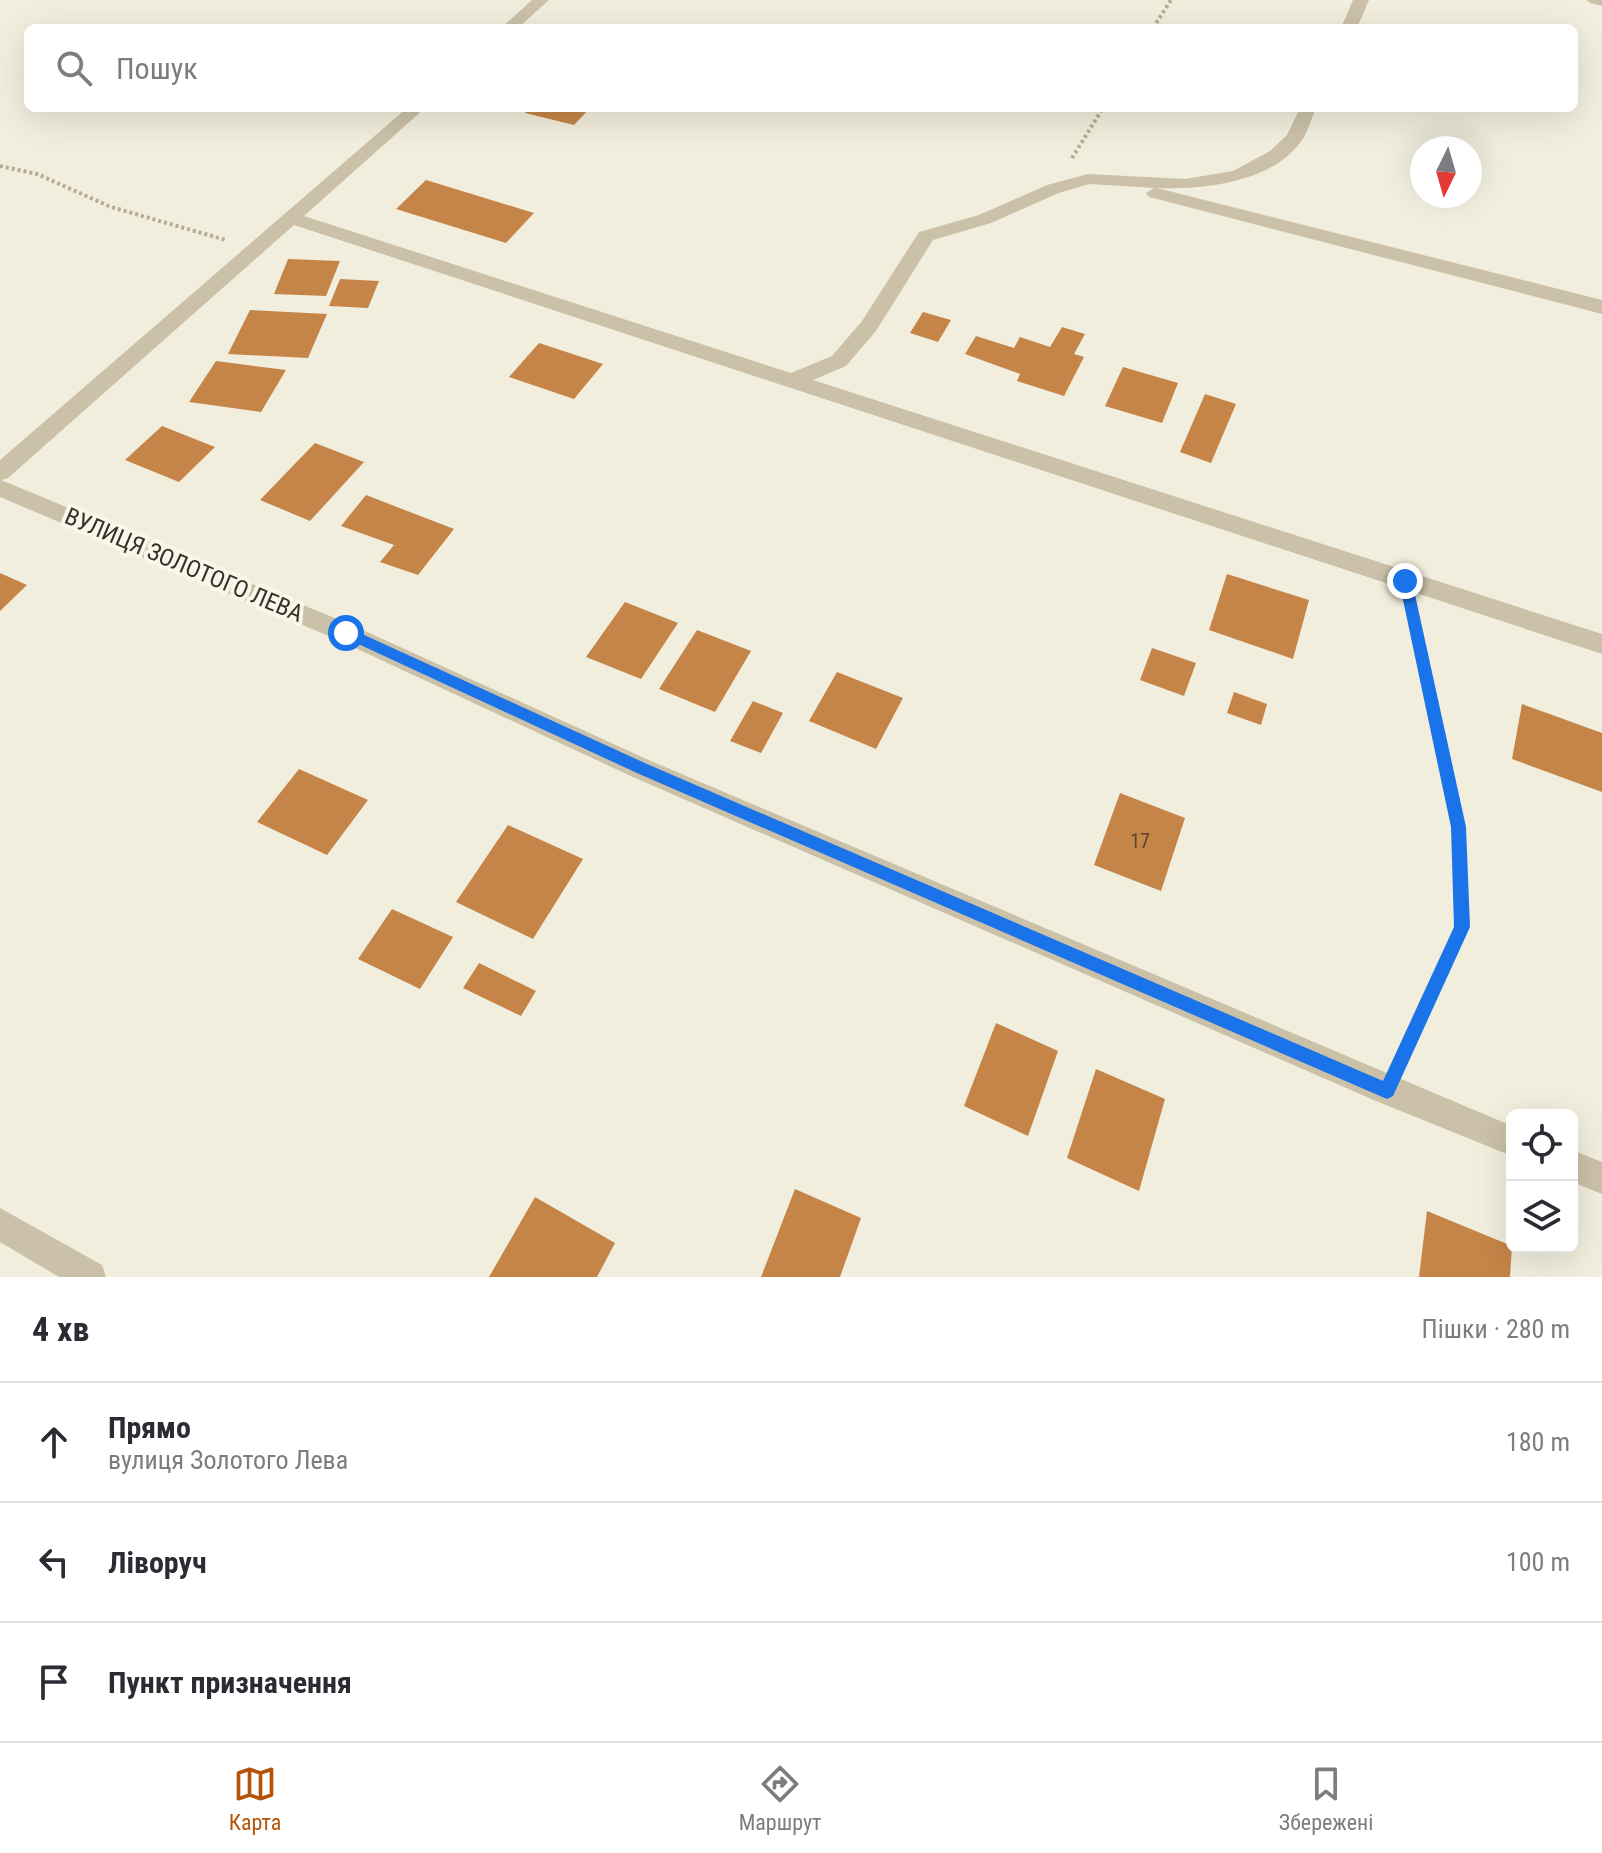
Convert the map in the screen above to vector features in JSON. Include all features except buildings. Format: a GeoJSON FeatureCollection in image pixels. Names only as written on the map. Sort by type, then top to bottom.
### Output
{"type":"FeatureCollection","features":[{"type":"Feature","properties":{"kind":"street"},"geometry":{"type":"LineString","coordinates":[[514,24],[541,0]]}},
{"type":"Feature","properties":{"kind":"street"},"geometry":{"type":"LineString","coordinates":[[1351,24],[1361,0]]}},
{"type":"Feature","properties":{"kind":"street"},"geometry":{"type":"LineString","coordinates":[[1595,0],[1602,1]]}},
{"type":"Feature","properties":{"kind":"street"},"geometry":{"type":"LineString","coordinates":[[0,472],[412,112]]}},
{"type":"Feature","properties":{"kind":"street"},"geometry":{"type":"LineString","coordinates":[[788,382],[839,361],[869,326],[926,236],[985,219],[1053,189],[1088,179],[1185,184],[1238,176],[1276,155],[1295,137],[1306,112]]}},
{"type":"Feature","properties":{"kind":"street"},"geometry":{"type":"LineString","coordinates":[[1100,179],[1602,307]]}},
{"type":"Feature","properties":{"kind":"street"},"geometry":{"type":"LineString","coordinates":[[291,218],[1602,644]]}},
{"type":"Feature","properties":{"kind":"street","name":"ВУЛИЦЯ ЗОЛОТОГО ЛЕВА"},"geometry":{"type":"LineString","coordinates":[[0,488],[346,633],[642,769],[1506,1139]]}},
{"type":"Feature","properties":{"kind":"street"},"geometry":{"type":"LineString","coordinates":[[1578,1168],[1602,1178]]}},
{"type":"Feature","properties":{"kind":"street"},"geometry":{"type":"LineString","coordinates":[[0,1224],[90,1277]]}},
{"type":"Feature","properties":{"kind":"path"},"geometry":{"type":"LineString","coordinates":[[1156,24],[1171,0]]}},
{"type":"Feature","properties":{"kind":"path"},"geometry":{"type":"LineString","coordinates":[[1053,189],[1101,112]]}},
{"type":"Feature","properties":{"kind":"path"},"geometry":{"type":"LineString","coordinates":[[0,166],[37,174],[111,207],[256,249]]}},
{"type":"Feature","properties":{"kind":"path"},"geometry":{"type":"LineString","coordinates":[[1387,1090],[1462,927],[1458,827],[1405,581]]}},
{"type":"Feature","properties":{"kind":"route"},"geometry":{"type":"LineString","coordinates":[[346,633],[642,769],[1387,1090],[1462,927],[1458,827],[1405,581]]}}]}
